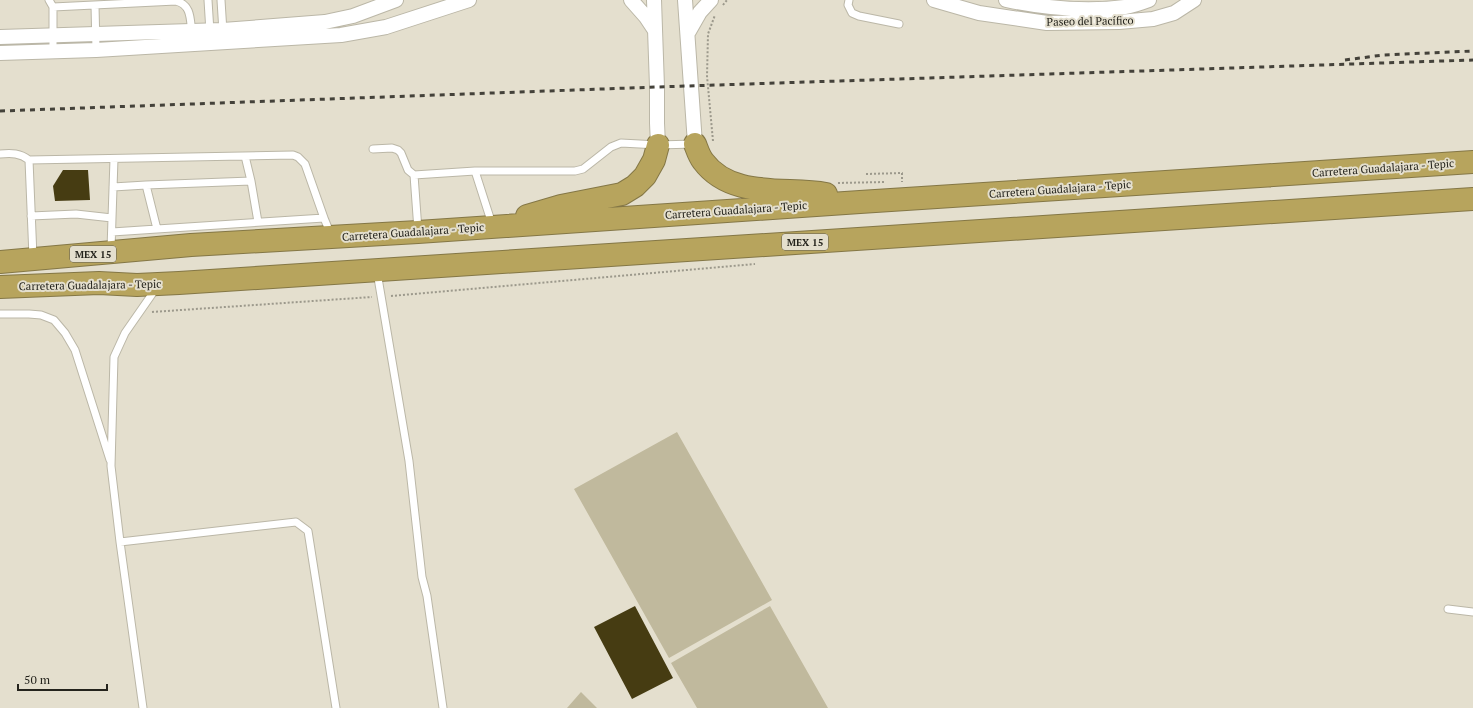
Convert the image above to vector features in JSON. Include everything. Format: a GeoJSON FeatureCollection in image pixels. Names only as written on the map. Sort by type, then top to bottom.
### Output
{"type":"FeatureCollection","features":[{"type":"Feature","properties":{"kind":"highway"},"geometry":{"type":"LineString","coordinates":[[498,227],[562,206],[622,194],[635,186],[645,176],[654,160],[658,145]]}},
{"type":"Feature","properties":{"kind":"highway"},"geometry":{"type":"LineString","coordinates":[[704,145],[702,160],[718,176],[750,189],[811,191],[831,194],[860,202]]}},
{"type":"Feature","properties":{"kind":"highway","name":"Carretera Guadalajara - Tepic"},"geometry":{"type":"LineString","coordinates":[[0,262],[33,254],[84,254],[111,242],[191,245],[332,238],[1473,162]]}},
{"type":"Feature","properties":{"kind":"highway","name":"Carretera Guadalajara - Tepic"},"geometry":{"type":"LineString","coordinates":[[0,287],[160,284],[1473,200]]}},
{"type":"Feature","properties":{"kind":"highway"},"geometry":{"type":"LineString","coordinates":[[0,249],[33,254]]}},
{"type":"Feature","properties":{"kind":"highway"},"geometry":{"type":"LineString","coordinates":[[0,299],[137,285]]}},
{"type":"Feature","properties":{"kind":"street"},"geometry":{"type":"LineString","coordinates":[[217,37],[325,22],[353,16],[396,0]]}},
{"type":"Feature","properties":{"kind":"street"},"geometry":{"type":"LineString","coordinates":[[0,37],[96,34],[192,38],[341,35],[386,28],[469,0]]}},
{"type":"Feature","properties":{"kind":"street"},"geometry":{"type":"LineString","coordinates":[[631,0],[643,12],[654,29]]}},
{"type":"Feature","properties":{"kind":"street"},"geometry":{"type":"LineString","coordinates":[[658,145],[654,7],[664,0]]}},
{"type":"Feature","properties":{"kind":"street"},"geometry":{"type":"LineString","coordinates":[[675,0],[685,6],[704,145]]}},
{"type":"Feature","properties":{"kind":"street"},"geometry":{"type":"LineString","coordinates":[[688,33],[700,12],[711,0]]}},
{"type":"Feature","properties":{"kind":"street","name":"Paseo del Pacífico"},"geometry":{"type":"LineString","coordinates":[[934,0],[979,13],[1047,23],[1153,20],[1174,13],[1188,2]]}},
{"type":"Feature","properties":{"kind":"street","name":"Paseo del Pacífico"},"geometry":{"type":"LineString","coordinates":[[1006,0],[1034,6],[1080,9],[1126,7],[1149,0]]}},
{"type":"Feature","properties":{"kind":"street"},"geometry":{"type":"LineString","coordinates":[[0,53],[96,50],[192,38]]}},
{"type":"Feature","properties":{"kind":"lane"},"geometry":{"type":"LineString","coordinates":[[49,0],[53,7],[53,51]]}},
{"type":"Feature","properties":{"kind":"lane"},"geometry":{"type":"LineString","coordinates":[[208,0],[217,37]]}},
{"type":"Feature","properties":{"kind":"lane"},"geometry":{"type":"LineString","coordinates":[[217,37],[221,0]]}},
{"type":"Feature","properties":{"kind":"lane"},"geometry":{"type":"LineString","coordinates":[[849,0],[848,5],[852,13],[859,16],[899,24]]}},
{"type":"Feature","properties":{"kind":"lane"},"geometry":{"type":"LineString","coordinates":[[53,7],[176,1],[183,3],[189,14],[192,38]]}},
{"type":"Feature","properties":{"kind":"lane"},"geometry":{"type":"LineString","coordinates":[[95,5],[96,50]]}},
{"type":"Feature","properties":{"kind":"lane"},"geometry":{"type":"LineString","coordinates":[[373,149],[392,148],[398,150],[401,153],[408,170],[414,175],[475,171],[575,171],[583,169],[611,147],[621,143],[704,145]]}},
{"type":"Feature","properties":{"kind":"lane"},"geometry":{"type":"LineString","coordinates":[[0,154],[12,153],[23,155],[30,160],[293,155],[298,157],[305,164],[332,238]]}},
{"type":"Feature","properties":{"kind":"lane"},"geometry":{"type":"LineString","coordinates":[[245,156],[258,222]]}},
{"type":"Feature","properties":{"kind":"lane"},"geometry":{"type":"LineString","coordinates":[[114,159],[111,242],[157,229],[324,218]]}},
{"type":"Feature","properties":{"kind":"lane"},"geometry":{"type":"LineString","coordinates":[[30,160],[33,254]]}},
{"type":"Feature","properties":{"kind":"lane"},"geometry":{"type":"LineString","coordinates":[[475,171],[498,227]]}},
{"type":"Feature","properties":{"kind":"lane"},"geometry":{"type":"LineString","coordinates":[[414,175],[418,232]]}},
{"type":"Feature","properties":{"kind":"lane"},"geometry":{"type":"LineString","coordinates":[[113,187],[251,182]]}},
{"type":"Feature","properties":{"kind":"lane"},"geometry":{"type":"LineString","coordinates":[[146,185],[157,229]]}},
{"type":"Feature","properties":{"kind":"lane"},"geometry":{"type":"LineString","coordinates":[[32,216],[76,214],[112,218]]}},
{"type":"Feature","properties":{"kind":"lane"},"geometry":{"type":"LineString","coordinates":[[376,269],[409,461],[422,577],[427,596],[443,708]]}},
{"type":"Feature","properties":{"kind":"lane"},"geometry":{"type":"LineString","coordinates":[[143,708],[111,466],[114,357],[125,333],[160,284]]}},
{"type":"Feature","properties":{"kind":"lane"},"geometry":{"type":"LineString","coordinates":[[0,314],[41,315],[54,320],[65,333],[75,350],[111,466]]}},
{"type":"Feature","properties":{"kind":"lane"},"geometry":{"type":"LineString","coordinates":[[120,542],[296,522],[308,531],[336,708]]}},
{"type":"Feature","properties":{"kind":"lane"},"geometry":{"type":"LineString","coordinates":[[1448,610],[1473,612]]}},
{"type":"Feature","properties":{"kind":"path"},"geometry":{"type":"LineString","coordinates":[[704,145],[708,34],[715,15],[727,0]]}},
{"type":"Feature","properties":{"kind":"path"},"geometry":{"type":"LineString","coordinates":[[866,174],[902,173],[903,182],[895,182]]}},
{"type":"Feature","properties":{"kind":"path"},"geometry":{"type":"LineString","coordinates":[[834,183],[888,182]]}},
{"type":"Feature","properties":{"kind":"path"},"geometry":{"type":"LineString","coordinates":[[152,312],[381,296],[762,263]]}},
{"type":"Feature","properties":{"kind":"shaded area"},"geometry":{"type":"Polygon","coordinates":[[[677,432],[772,600],[669,658],[574,489],[677,432]]]}},
{"type":"Feature","properties":{"kind":"shaded area"},"geometry":{"type":"Polygon","coordinates":[[[770,606],[828,708],[697,708],[671,663],[770,606]]]}},
{"type":"Feature","properties":{"kind":"shaded area"},"geometry":{"type":"Polygon","coordinates":[[[581,692],[597,708],[567,708],[581,692]]]}},
{"type":"Feature","properties":{"kind":"building"},"geometry":{"type":"Polygon","coordinates":[[[63,170],[88,170],[90,200],[55,201],[53,186],[63,170]]]}},
{"type":"Feature","properties":{"kind":"building"},"geometry":{"type":"Polygon","coordinates":[[[635,606],[673,678],[632,699],[594,627],[635,606]]]}},
{"type":"Feature","properties":{"kind":"railway"},"geometry":{"type":"LineString","coordinates":[[1345,60],[1383,55],[1473,51]]}},
{"type":"Feature","properties":{"kind":"railway"},"geometry":{"type":"LineString","coordinates":[[0,111],[657,87],[1473,60]]}}]}
